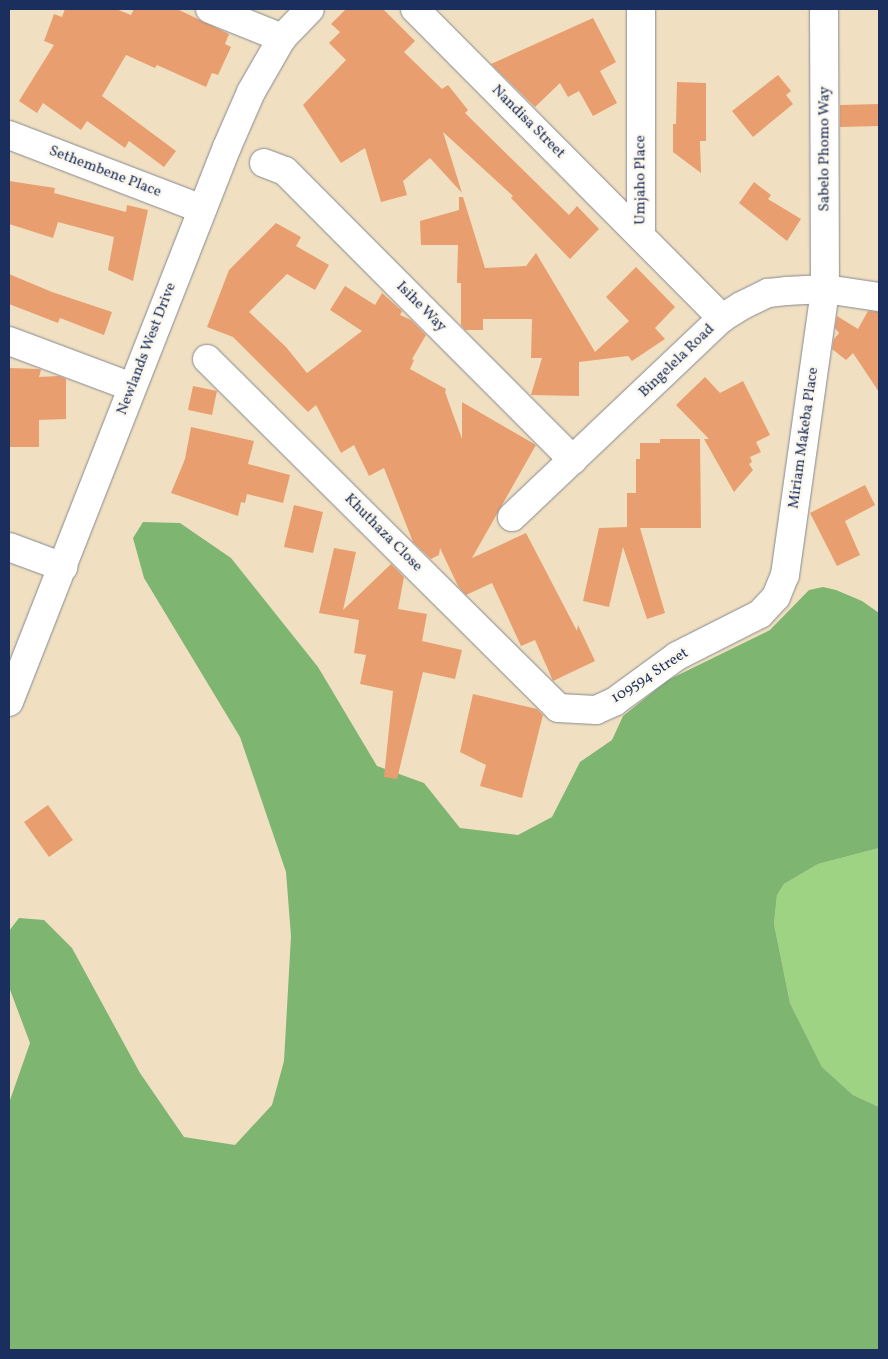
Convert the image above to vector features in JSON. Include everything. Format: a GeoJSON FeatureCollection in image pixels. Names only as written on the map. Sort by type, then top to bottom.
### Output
{"type":"FeatureCollection","features":[{"type":"Feature","properties":{"kind":"street"},"geometry":{"type":"LineString","coordinates":[[210,9],[282,38]]}},
{"type":"Feature","properties":{"kind":"street","name":"Newlands West Drive"},"geometry":{"type":"LineString","coordinates":[[9,702],[64,567],[202,208],[251,92],[282,38],[310,9]]}},
{"type":"Feature","properties":{"kind":"street","name":"Nandisa Street"},"geometry":{"type":"LineString","coordinates":[[415,9],[641,236]]}},
{"type":"Feature","properties":{"kind":"street","name":"Umjaho Place"},"geometry":{"type":"LineString","coordinates":[[641,9],[641,236],[722,318]]}},
{"type":"Feature","properties":{"kind":"street","name":"Sabelo Phomo Way"},"geometry":{"type":"LineString","coordinates":[[824,9],[825,289]]}},
{"type":"Feature","properties":{"kind":"street","name":"Sethembene Place"},"geometry":{"type":"LineString","coordinates":[[9,135],[202,208]]}},
{"type":"Feature","properties":{"kind":"street","name":"Isihe Way"},"geometry":{"type":"LineString","coordinates":[[264,163],[285,171],[573,460]]}},
{"type":"Feature","properties":{"kind":"street","name":"Bingelela Road"},"geometry":{"type":"LineString","coordinates":[[512,517],[722,318],[768,293],[825,289],[879,296]]}},
{"type":"Feature","properties":{"kind":"street","name":"Miriam Makeba Place"},"geometry":{"type":"LineString","coordinates":[[782,586],[825,289]]}},
{"type":"Feature","properties":{"kind":"street"},"geometry":{"type":"LineString","coordinates":[[9,341],[132,387]]}},
{"type":"Feature","properties":{"kind":"street","name":"Khuthaza Close"},"geometry":{"type":"LineString","coordinates":[[207,359],[558,708]]}},
{"type":"Feature","properties":{"kind":"street"},"geometry":{"type":"LineString","coordinates":[[9,547],[64,567]]}},
{"type":"Feature","properties":{"kind":"street","name":"109594 Street"},"geometry":{"type":"LineString","coordinates":[[558,708],[596,710],[614,702],[677,656],[760,614],[768,607],[782,586]]}},
{"type":"Feature","properties":{"kind":"green space"},"geometry":{"type":"Polygon","coordinates":[[[143,522],[180,523],[231,558],[318,667],[377,766],[424,783],[460,828],[518,835],[552,817],[580,762],[612,740],[623,716],[668,680],[770,630],[809,590],[823,587],[836,590],[862,601],[879,613],[879,848],[818,864],[784,884],[777,895],[774,924],[790,1003],[822,1067],[853,1095],[879,1107],[879,1350],[9,1350],[9,1103],[30,1043],[9,987],[9,931],[19,918],[44,920],[72,948],[140,1073],[184,1137],[235,1145],[272,1105],[284,1061],[291,936],[286,872],[240,737],[144,578],[133,538],[143,522]]]}},
{"type":"Feature","properties":{"kind":"green space"},"geometry":{"type":"Polygon","coordinates":[[[879,848],[879,1107],[853,1095],[822,1067],[790,1003],[774,924],[777,895],[784,884],[818,864],[879,848]]]}},
{"type":"Feature","properties":{"kind":"building"},"geometry":{"type":"Polygon","coordinates":[[[65,9],[116,9],[131,15],[134,9],[177,9],[229,34],[225,44],[231,47],[218,75],[212,73],[206,87],[157,65],[155,68],[126,55],[102,96],[176,151],[164,167],[129,141],[125,148],[87,121],[81,130],[43,103],[37,113],[19,101],[54,45],[44,41],[54,14],[62,17],[65,9]]]}},
{"type":"Feature","properties":{"kind":"building"},"geometry":{"type":"Polygon","coordinates":[[[346,9],[383,9],[415,41],[404,52],[442,89],[448,85],[468,110],[465,113],[569,215],[577,206],[599,229],[570,259],[511,198],[513,196],[443,132],[462,193],[430,158],[403,181],[407,195],[381,202],[365,148],[341,163],[303,105],[346,60],[329,43],[340,32],[331,24],[346,9]]]}},
{"type":"Feature","properties":{"kind":"building"},"geometry":{"type":"Polygon","coordinates":[[[593,18],[616,62],[600,71],[617,103],[593,116],[579,91],[568,97],[560,83],[535,107],[491,64],[593,18]]]}},
{"type":"Feature","properties":{"kind":"building"},"geometry":{"type":"Polygon","coordinates":[[[778,75],[791,91],[786,95],[793,104],[753,137],[732,111],[778,75]]]}},
{"type":"Feature","properties":{"kind":"building"},"geometry":{"type":"Polygon","coordinates":[[[677,82],[706,83],[706,141],[700,141],[701,173],[673,152],[673,124],[676,124],[677,82]]]}},
{"type":"Feature","properties":{"kind":"building"},"geometry":{"type":"Polygon","coordinates":[[[879,104],[879,126],[840,127],[840,105],[879,104]]]}},
{"type":"Feature","properties":{"kind":"building"},"geometry":{"type":"Polygon","coordinates":[[[9,181],[55,188],[54,193],[126,212],[127,205],[148,210],[133,281],[108,270],[114,237],[58,222],[53,238],[9,224],[9,181]]]}},
{"type":"Feature","properties":{"kind":"building"},"geometry":{"type":"Polygon","coordinates":[[[754,182],[771,195],[768,199],[801,219],[787,241],[739,203],[754,182]]]}},
{"type":"Feature","properties":{"kind":"building"},"geometry":{"type":"Polygon","coordinates":[[[459,197],[463,197],[485,268],[526,266],[536,253],[595,352],[629,321],[606,297],[636,267],[675,307],[655,328],[665,339],[632,361],[628,356],[579,362],[579,396],[531,395],[542,358],[531,358],[532,319],[483,319],[483,330],[465,330],[461,325],[461,283],[457,283],[458,245],[421,245],[420,221],[459,210],[459,197]]]}},
{"type":"Feature","properties":{"kind":"building"},"geometry":{"type":"Polygon","coordinates":[[[276,223],[301,237],[296,246],[329,265],[315,290],[287,274],[249,312],[286,347],[307,373],[362,331],[330,310],[345,286],[375,305],[382,293],[402,311],[400,315],[411,320],[426,335],[412,359],[414,360],[410,369],[446,389],[445,392],[462,439],[462,402],[536,445],[472,558],[526,533],[577,631],[578,625],[595,661],[553,681],[535,640],[521,646],[492,583],[466,595],[458,586],[440,548],[439,555],[431,559],[413,542],[384,468],[369,476],[354,445],[341,453],[316,405],[308,412],[233,337],[207,327],[229,270],[276,223]]]}},
{"type":"Feature","properties":{"kind":"building"},"geometry":{"type":"Polygon","coordinates":[[[9,274],[52,292],[112,312],[104,335],[60,318],[58,323],[9,304],[9,274]]]}},
{"type":"Feature","properties":{"kind":"building"},"geometry":{"type":"Polygon","coordinates":[[[868,311],[879,312],[879,392],[853,353],[846,360],[832,349],[834,339],[839,333],[835,328],[837,316],[858,329],[868,311]]]}},
{"type":"Feature","properties":{"kind":"building"},"geometry":{"type":"Polygon","coordinates":[[[9,368],[38,369],[41,370],[39,377],[59,376],[66,379],[66,419],[39,420],[39,447],[9,447],[9,368]]]}},
{"type":"Feature","properties":{"kind":"building"},"geometry":{"type":"Polygon","coordinates":[[[705,377],[720,393],[743,381],[770,435],[756,442],[761,452],[750,457],[752,462],[749,464],[753,470],[734,492],[704,439],[709,439],[676,405],[705,377]]]}},
{"type":"Feature","properties":{"kind":"building"},"geometry":{"type":"Polygon","coordinates":[[[193,386],[217,391],[212,415],[188,410],[193,386]]]}},
{"type":"Feature","properties":{"kind":"building"},"geometry":{"type":"Polygon","coordinates":[[[191,427],[254,441],[248,464],[290,475],[283,503],[247,494],[245,503],[241,502],[238,516],[171,493],[185,459],[191,427]]]}},
{"type":"Feature","properties":{"kind":"building"},"geometry":{"type":"Polygon","coordinates":[[[660,439],[700,439],[701,528],[640,528],[665,613],[647,619],[623,547],[609,607],[583,601],[599,528],[627,527],[627,493],[636,493],[636,459],[640,459],[640,443],[660,443],[660,439]]]}},
{"type":"Feature","properties":{"kind":"building"},"geometry":{"type":"Polygon","coordinates":[[[865,485],[875,505],[845,521],[860,555],[837,566],[810,513],[865,485]]]}},
{"type":"Feature","properties":{"kind":"building"},"geometry":{"type":"Polygon","coordinates":[[[294,505],[323,512],[313,553],[284,547],[294,505]]]}},
{"type":"Feature","properties":{"kind":"building"},"geometry":{"type":"Polygon","coordinates":[[[334,548],[356,552],[343,610],[391,564],[404,577],[398,609],[427,614],[422,641],[462,650],[455,679],[423,672],[397,779],[384,777],[393,691],[360,684],[366,655],[354,653],[359,620],[319,613],[334,548]]]}},
{"type":"Feature","properties":{"kind":"building"},"geometry":{"type":"Polygon","coordinates":[[[473,694],[537,709],[543,715],[522,798],[480,786],[486,765],[460,752],[473,694]]]}},
{"type":"Feature","properties":{"kind":"building"},"geometry":{"type":"Polygon","coordinates":[[[48,805],[73,840],[49,857],[24,822],[48,805]]]}}]}
